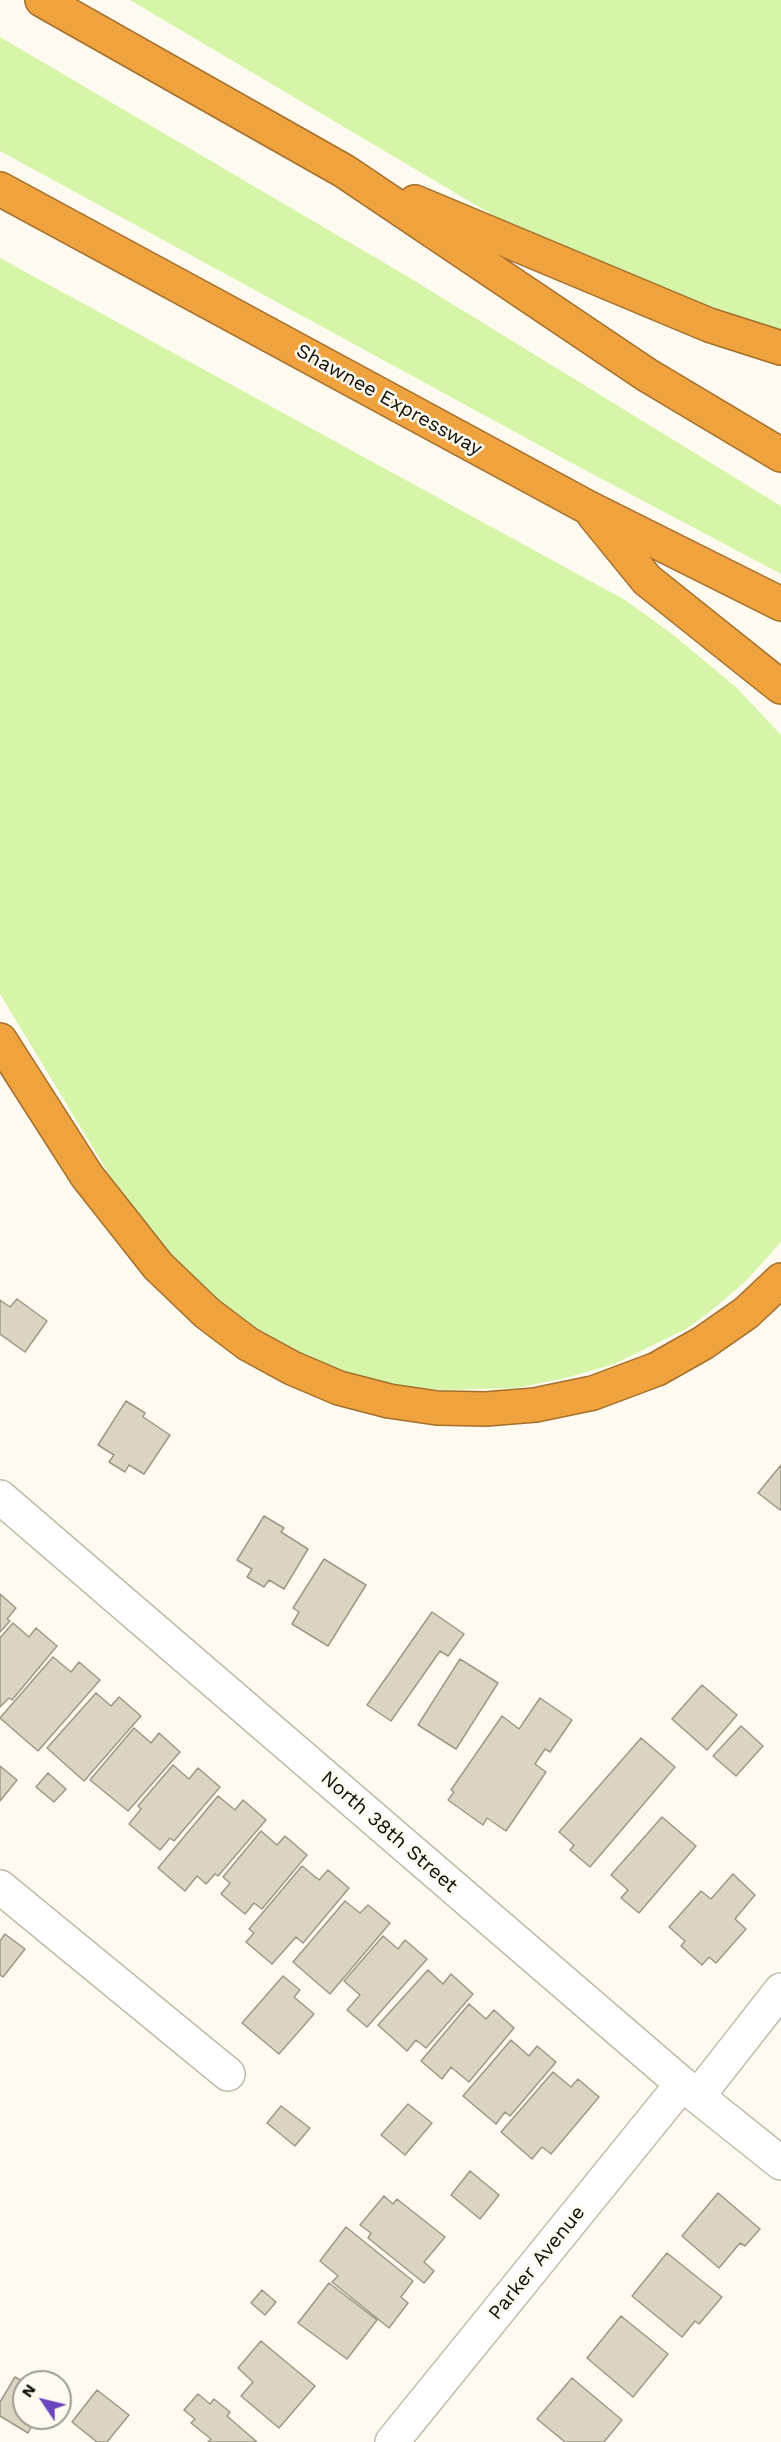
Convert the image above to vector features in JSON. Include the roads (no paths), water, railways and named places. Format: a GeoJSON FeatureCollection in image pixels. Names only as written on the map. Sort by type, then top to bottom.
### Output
{"type":"FeatureCollection","features":[{"type":"Feature","properties":{"kind":"highway"},"geometry":{"type":"LineString","coordinates":[[42,0],[344,171],[647,375],[781,455]]}},
{"type":"Feature","properties":{"kind":"highway"},"geometry":{"type":"LineString","coordinates":[[344,171],[709,325],[781,348]]}},
{"type":"Feature","properties":{"kind":"highway","name":"Shawnee Expressway"},"geometry":{"type":"LineString","coordinates":[[0,189],[587,507],[781,604]]}},
{"type":"Feature","properties":{"kind":"highway"},"geometry":{"type":"LineString","coordinates":[[587,507],[647,580],[781,687]]}},
{"type":"Feature","properties":{"kind":"highway"},"geometry":{"type":"LineString","coordinates":[[0,1040],[87,1176],[158,1266],[207,1313],[248,1344],[292,1368],[339,1388],[388,1401],[437,1408],[486,1409],[535,1405],[593,1393],[657,1369],[703,1343],[746,1313],[781,1280]]}},
{"type":"Feature","properties":{"kind":"street","name":"North 38th Street"},"geometry":{"type":"LineString","coordinates":[[0,1497],[690,2090],[781,2163]]}},
{"type":"Feature","properties":{"kind":"street"},"geometry":{"type":"LineString","coordinates":[[0,1887],[228,2074]]}},
{"type":"Feature","properties":{"kind":"street","name":"Parker Avenue"},"geometry":{"type":"LineString","coordinates":[[392,2442],[690,2090],[781,1990]]}}]}
